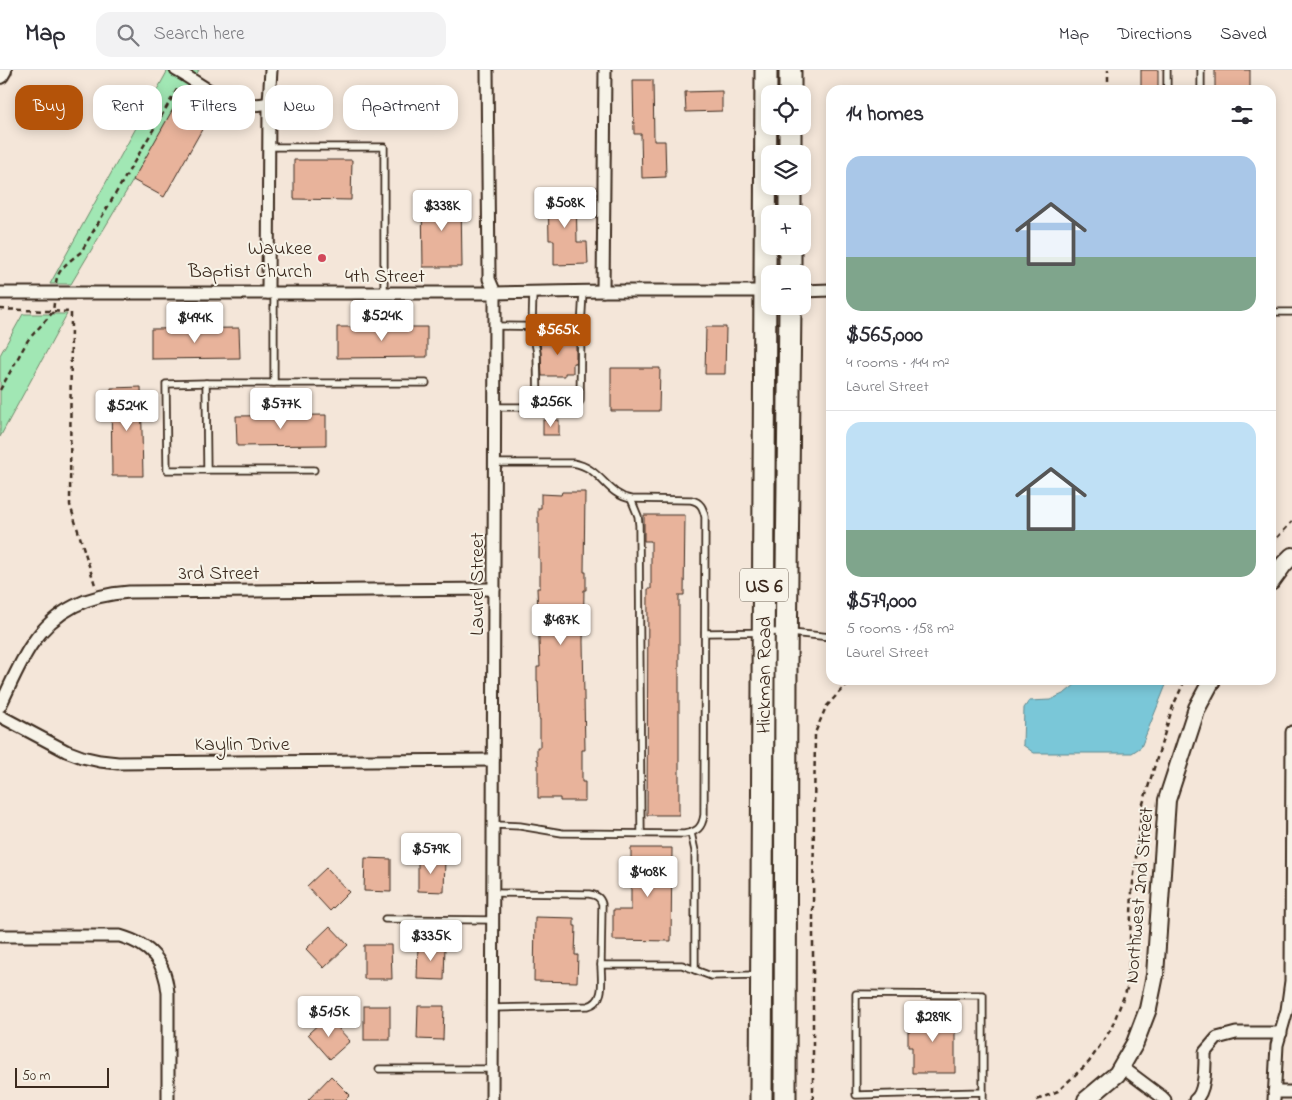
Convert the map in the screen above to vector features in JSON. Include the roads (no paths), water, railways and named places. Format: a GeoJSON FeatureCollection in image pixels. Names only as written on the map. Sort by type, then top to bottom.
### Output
{"type":"FeatureCollection","features":[{"type":"Feature","properties":{"kind":"highway","name":"Hickman Road"},"geometry":{"type":"LineString","coordinates":[[766,70],[768,265]]}},
{"type":"Feature","properties":{"kind":"highway"},"geometry":{"type":"LineString","coordinates":[[790,70],[790,85]]}},
{"type":"Feature","properties":{"kind":"highway","name":"Hickman Road"},"geometry":{"type":"LineString","coordinates":[[761,1100],[768,315]]}},
{"type":"Feature","properties":{"kind":"highway","name":"Hickman Road"},"geometry":{"type":"LineString","coordinates":[[785,1100],[790,315]]}},
{"type":"Feature","properties":{"kind":"street"},"geometry":{"type":"LineString","coordinates":[[0,75],[3,70]]}},
{"type":"Feature","properties":{"kind":"street"},"geometry":{"type":"LineString","coordinates":[[270,85],[271,70]]}},
{"type":"Feature","properties":{"kind":"street","name":"Laurel Street"},"geometry":{"type":"LineString","coordinates":[[487,70],[489,278],[495,293],[492,1100]]}},
{"type":"Feature","properties":{"kind":"street"},"geometry":{"type":"LineString","coordinates":[[603,291],[605,70]]}},
{"type":"Feature","properties":{"kind":"street"},"geometry":{"type":"LineString","coordinates":[[181,73],[228,101],[239,105],[251,106],[265,104]]}},
{"type":"Feature","properties":{"kind":"street"},"geometry":{"type":"LineString","coordinates":[[269,130],[271,294]]}},
{"type":"Feature","properties":{"kind":"street"},"geometry":{"type":"LineString","coordinates":[[811,291],[826,290]]}},
{"type":"Feature","properties":{"kind":"street","name":"4th Street"},"geometry":{"type":"LineString","coordinates":[[0,293],[384,294],[761,291]]}},
{"type":"Feature","properties":{"kind":"street"},"geometry":{"type":"LineString","coordinates":[[1276,575],[1292,556]]}},
{"type":"Feature","properties":{"kind":"street","name":"3rd Street"},"geometry":{"type":"LineString","coordinates":[[0,706],[32,645],[43,630],[58,616],[73,606],[91,598],[110,593],[494,589]]}},
{"type":"Feature","properties":{"kind":"street","name":"Northwest 2nd Street"},"geometry":{"type":"LineString","coordinates":[[1086,1100],[1117,1074],[1122,1067],[1135,1043],[1148,1009],[1155,975],[1167,800],[1198,708],[1210,685]]}},
{"type":"Feature","properties":{"kind":"street","name":"Kaylin Drive"},"geometry":{"type":"LineString","coordinates":[[0,716],[66,750],[82,757],[100,761],[494,760]]}},
{"type":"Feature","properties":{"kind":"street"},"geometry":{"type":"LineString","coordinates":[[1292,732],[1291,981],[1287,1010],[1276,1046],[1274,1096],[1292,1092]]}},
{"type":"Feature","properties":{"kind":"street"},"geometry":{"type":"LineString","coordinates":[[0,936],[120,936],[134,940],[147,948],[157,958],[167,980],[168,1100]]}},
{"type":"Feature","properties":{"kind":"street"},"geometry":{"type":"LineString","coordinates":[[1195,1100],[1199,1097],[1204,1078],[1205,1052],[1217,1038],[1236,1033],[1281,1033]]}},
{"type":"Feature","properties":{"kind":"street"},"geometry":{"type":"LineString","coordinates":[[1122,1067],[1164,1100]]}},
{"type":"Feature","properties":{"kind":"lane"},"geometry":{"type":"LineString","coordinates":[[1167,70],[1167,85]]}},
{"type":"Feature","properties":{"kind":"lane"},"geometry":{"type":"LineString","coordinates":[[1201,70],[1201,85]]}},
{"type":"Feature","properties":{"kind":"lane"},"geometry":{"type":"LineString","coordinates":[[269,147],[384,146],[384,294]]}},
{"type":"Feature","properties":{"kind":"lane"},"geometry":{"type":"LineString","coordinates":[[495,407],[576,407],[580,401],[583,292]]}},
{"type":"Feature","properties":{"kind":"lane"},"geometry":{"type":"LineString","coordinates":[[533,293],[532,326],[537,353],[538,407]]}},
{"type":"Feature","properties":{"kind":"lane"},"geometry":{"type":"LineString","coordinates":[[271,294],[274,383]]}},
{"type":"Feature","properties":{"kind":"lane"},"geometry":{"type":"LineString","coordinates":[[1276,312],[1292,312]]}},
{"type":"Feature","properties":{"kind":"lane"},"geometry":{"type":"LineString","coordinates":[[495,326],[581,327]]}},
{"type":"Feature","properties":{"kind":"lane"},"geometry":{"type":"LineString","coordinates":[[206,383],[207,470]]}},
{"type":"Feature","properties":{"kind":"lane"},"geometry":{"type":"LineString","coordinates":[[314,470],[167,470],[166,384],[426,384]]}},
{"type":"Feature","properties":{"kind":"lane"},"geometry":{"type":"LineString","coordinates":[[493,825],[520,826],[562,833],[691,833],[703,823],[704,815],[705,518],[701,504],[691,500],[623,498],[588,468],[573,463],[495,462]]}},
{"type":"Feature","properties":{"kind":"lane"},"geometry":{"type":"LineString","coordinates":[[631,499],[638,516],[639,525],[641,834]]}},
{"type":"Feature","properties":{"kind":"lane"},"geometry":{"type":"LineString","coordinates":[[705,633],[764,634],[787,632],[826,636]]}},
{"type":"Feature","properties":{"kind":"lane"},"geometry":{"type":"LineString","coordinates":[[691,833],[695,851],[695,970]]}},
{"type":"Feature","properties":{"kind":"lane"},"geometry":{"type":"LineString","coordinates":[[492,1008],[593,1005],[601,994],[602,904],[601,900],[589,894],[493,893]]}},
{"type":"Feature","properties":{"kind":"lane"},"geometry":{"type":"LineString","coordinates":[[385,919],[493,920]]}},
{"type":"Feature","properties":{"kind":"lane"},"geometry":{"type":"LineString","coordinates":[[601,965],[682,965],[711,976],[762,976]]}},
{"type":"Feature","properties":{"kind":"lane"},"geometry":{"type":"LineString","coordinates":[[983,1092],[899,1097],[856,1094],[856,994],[983,995],[983,1092],[983,1100]]}},
{"type":"Feature","properties":{"kind":"lane"},"geometry":{"type":"LineString","coordinates":[[379,1068],[492,1068]]}},
{"type":"Feature","properties":{"kind":"water"},"geometry":{"type":"Polygon","coordinates":[[[1075,685],[1166,685],[1141,747],[1132,753],[1034,753],[1023,745],[1024,708],[1029,701],[1050,700],[1065,693],[1075,685]]]}},
{"type":"Feature","properties":{"kind":"place","name":"Waukee Baptist Church"},"geometry":{"type":"Point","coordinates":[322,258]}}]}
